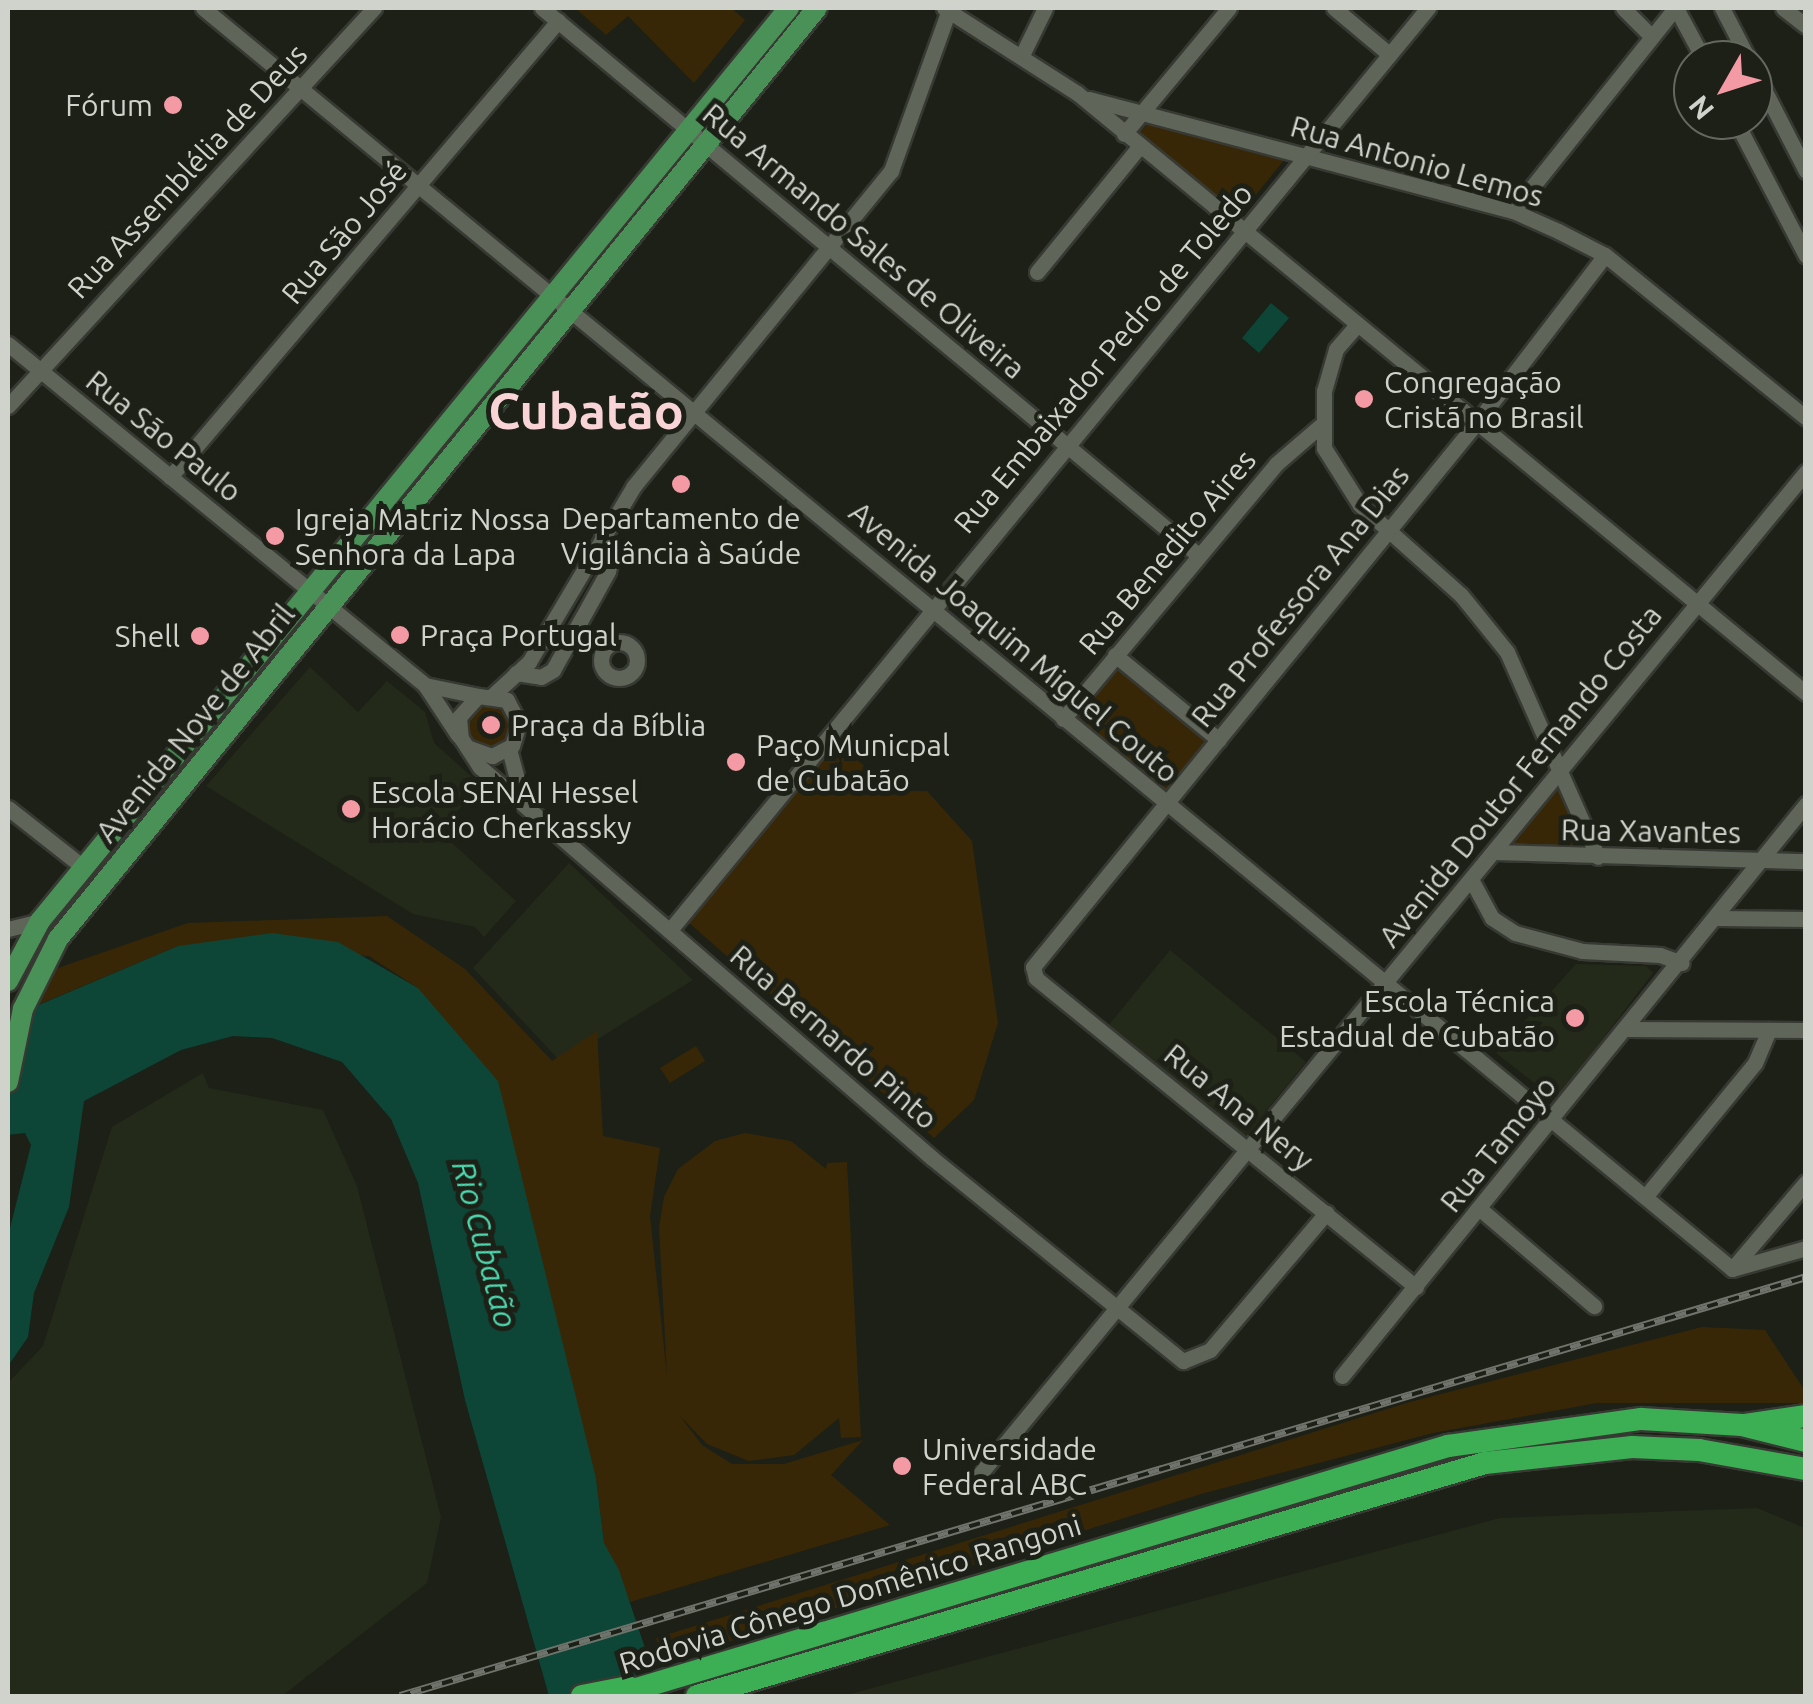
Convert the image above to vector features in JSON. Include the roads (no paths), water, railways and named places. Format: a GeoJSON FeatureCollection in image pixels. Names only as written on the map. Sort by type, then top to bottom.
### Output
{"type":"FeatureCollection","features":[{"type":"Feature","properties":{"kind":"highway"},"geometry":{"type":"LineString","coordinates":[[1742,1425],[1806,1416]]}},
{"type":"Feature","properties":{"kind":"highway","name":"Rodovia Cônego Domênico Rangoni"},"geometry":{"type":"LineString","coordinates":[[613,1696],[1448,1446],[1641,1420],[1742,1425],[1806,1441]]}},
{"type":"Feature","properties":{"kind":"highway","name":"Rodovia Cônego Domênico Rangoni"},"geometry":{"type":"LineString","coordinates":[[698,1696],[1485,1464],[1632,1448],[1699,1450],[1806,1469]]}},
{"type":"Feature","properties":{"kind":"highway"},"geometry":{"type":"LineString","coordinates":[[582,1696],[676,1677]]}},
{"type":"Feature","properties":{"kind":"main road","name":"Avenida Nove de Abril"},"geometry":{"type":"LineString","coordinates":[[8,981],[13,935],[40,920],[789,8]]}},
{"type":"Feature","properties":{"kind":"main road","name":"Avenida Nove de Abril"},"geometry":{"type":"LineString","coordinates":[[8,1082],[29,992],[89,899],[818,8]]}},
{"type":"Feature","properties":{"kind":"main road"},"geometry":{"type":"LineString","coordinates":[[83,868],[92,879],[89,899]]}},
{"type":"Feature","properties":{"kind":"street","name":"Avenida Joaquim Miguel Couto"},"geometry":{"type":"LineString","coordinates":[[203,8],[1732,1269]]}},
{"type":"Feature","properties":{"kind":"street","name":"Rua Assemblélia de Deus"},"geometry":{"type":"LineString","coordinates":[[8,406],[37,368],[304,91],[374,8]]}},
{"type":"Feature","properties":{"kind":"street","name":"Rua Armando Sales de Oliveira"},"geometry":{"type":"LineString","coordinates":[[542,8],[1198,555]]}},
{"type":"Feature","properties":{"kind":"street"},"geometry":{"type":"LineString","coordinates":[[1023,53],[1045,8]]}},
{"type":"Feature","properties":{"kind":"street"},"geometry":{"type":"LineString","coordinates":[[1124,134],[1229,8]]}},
{"type":"Feature","properties":{"kind":"street"},"geometry":{"type":"LineString","coordinates":[[1334,8],[1390,54]]}},
{"type":"Feature","properties":{"kind":"street","name":"Rua Embaixador Pedro de Toledo"},"geometry":{"type":"LineString","coordinates":[[670,930],[1428,8]]}},
{"type":"Feature","properties":{"kind":"street"},"geometry":{"type":"LineString","coordinates":[[1623,8],[1651,36]]}},
{"type":"Feature","properties":{"kind":"street"},"geometry":{"type":"LineString","coordinates":[[1513,211],[1676,8],[1693,40]]}},
{"type":"Feature","properties":{"kind":"street"},"geometry":{"type":"LineString","coordinates":[[1722,8],[1739,40]]}},
{"type":"Feature","properties":{"kind":"street"},"geometry":{"type":"LineString","coordinates":[[1783,8],[1806,26]]}},
{"type":"Feature","properties":{"kind":"street"},"geometry":{"type":"LineString","coordinates":[[523,799],[509,749],[520,728],[512,706],[524,670],[602,535],[694,413],[891,171],[946,9],[1023,53],[1076,93],[1806,693]]}},
{"type":"Feature","properties":{"kind":"street","name":"Rua São José"},"geometry":{"type":"LineString","coordinates":[[170,477],[558,21]]}},
{"type":"Feature","properties":{"kind":"street","name":"Rua Antonio Lemos"},"geometry":{"type":"LineString","coordinates":[[1076,93],[1513,211],[1605,255],[1806,418]]}},
{"type":"Feature","properties":{"kind":"street"},"geometry":{"type":"LineString","coordinates":[[1773,106],[1806,170]]}},
{"type":"Feature","properties":{"kind":"street"},"geometry":{"type":"LineString","coordinates":[[1745,140],[1806,256]]}},
{"type":"Feature","properties":{"kind":"street"},"geometry":{"type":"LineString","coordinates":[[1037,272],[1139,147]]}},
{"type":"Feature","properties":{"kind":"street"},"geometry":{"type":"LineString","coordinates":[[1791,228],[1806,217]]}},
{"type":"Feature","properties":{"kind":"street","name":"Rua Professora Ana Dias"},"geometry":{"type":"LineString","coordinates":[[1033,966],[1478,422],[1605,255]]}},
{"type":"Feature","properties":{"kind":"street"},"geometry":{"type":"LineString","coordinates":[[1356,326],[1333,359],[1320,426],[1339,478],[1388,532],[1484,620],[1528,688],[1598,857]]}},
{"type":"Feature","properties":{"kind":"street","name":"Rua São Paulo"},"geometry":{"type":"LineString","coordinates":[[8,344],[424,685],[464,743]]}},
{"type":"Feature","properties":{"kind":"street","name":"Rua Benedito Aires"},"geometry":{"type":"LineString","coordinates":[[1063,719],[1276,464],[1320,426]]}},
{"type":"Feature","properties":{"kind":"street","name":"Avenida Doutor Fernando Costa"},"geometry":{"type":"LineString","coordinates":[[970,1486],[1806,472]]}},
{"type":"Feature","properties":{"kind":"street"},"geometry":{"type":"LineString","coordinates":[[509,749],[483,756],[464,743],[459,717],[524,670],[547,675],[608,570],[612,556],[602,535]]}},
{"type":"Feature","properties":{"kind":"street"},"geometry":{"type":"LineString","coordinates":[[577,628],[606,648]]}},
{"type":"Feature","properties":{"kind":"street"},"geometry":{"type":"LineString","coordinates":[[1115,655],[1218,740]]}},
{"type":"Feature","properties":{"kind":"street","name":"Rua São Paulo"},"geometry":{"type":"LineString","coordinates":[[424,685],[486,696]]}},
{"type":"Feature","properties":{"kind":"street"},"geometry":{"type":"LineString","coordinates":[[486,696],[512,706]]}},
{"type":"Feature","properties":{"kind":"street","name":"Rua Bernardo Pinto"},"geometry":{"type":"LineString","coordinates":[[464,743],[480,768],[523,799],[670,930],[1115,1310],[1183,1361],[1200,1359],[1326,1212]]}},
{"type":"Feature","properties":{"kind":"street","name":"Rua Tamoyo"},"geometry":{"type":"LineString","coordinates":[[1342,1376],[1682,963],[1806,804]]}},
{"type":"Feature","properties":{"kind":"street"},"geometry":{"type":"LineString","coordinates":[[8,808],[83,868]]}},
{"type":"Feature","properties":{"kind":"street","name":"Rua Xavantes"},"geometry":{"type":"LineString","coordinates":[[1495,852],[1806,862]]}},
{"type":"Feature","properties":{"kind":"street"},"geometry":{"type":"LineString","coordinates":[[1472,881],[1492,918],[1515,933],[1582,951],[1660,955],[1682,963]]}},
{"type":"Feature","properties":{"kind":"street"},"geometry":{"type":"LineString","coordinates":[[1717,918],[1806,919]]}},
{"type":"Feature","properties":{"kind":"street","name":"Rua Ana Nery"},"geometry":{"type":"LineString","coordinates":[[1033,966],[1036,978],[1416,1287]]}},
{"type":"Feature","properties":{"kind":"street"},"geometry":{"type":"LineString","coordinates":[[1628,1028],[1806,1030]]}},
{"type":"Feature","properties":{"kind":"street"},"geometry":{"type":"LineString","coordinates":[[1645,1197],[1756,1062],[1769,1030]]}},
{"type":"Feature","properties":{"kind":"street"},"geometry":{"type":"LineString","coordinates":[[1732,1269],[1806,1182]]}},
{"type":"Feature","properties":{"kind":"street"},"geometry":{"type":"LineString","coordinates":[[1480,1209],[1594,1306]]}},
{"type":"Feature","properties":{"kind":"street"},"geometry":{"type":"LineString","coordinates":[[1732,1269],[1806,1248]]}},
{"type":"Feature","properties":{"kind":"water"},"geometry":{"type":"Polygon","coordinates":[[[1271,303],[1289,318],[1259,353],[1242,338],[1271,303]]]}},
{"type":"Feature","properties":{"kind":"water","name":"Rio Cubatão"},"geometry":{"type":"Polygon","coordinates":[[[272,933],[338,942],[418,988],[498,1081],[596,1478],[604,1543],[619,1570],[661,1696],[549,1696],[465,1400],[418,1183],[391,1119],[342,1062],[272,1038],[233,1036],[181,1050],[84,1101],[69,1207],[34,1293],[28,1337],[8,1366],[8,1236],[31,1145],[25,1133],[8,1135],[8,1018],[178,946],[272,933]]]}},
{"type":"Feature","properties":{"kind":"railway"},"geometry":{"type":"LineString","coordinates":[[400,1696],[1806,1277]]}},
{"type":"Feature","properties":{"kind":"place","name":"Fórum"},"geometry":{"type":"Point","coordinates":[173,105]}},
{"type":"Feature","properties":{"kind":"place","name":"Congregação Cristã no Brasil"},"geometry":{"type":"Point","coordinates":[1364,399]}},
{"type":"Feature","properties":{"kind":"place","name":"Departamento de Vigilância à Saúde"},"geometry":{"type":"Point","coordinates":[681,484]}},
{"type":"Feature","properties":{"kind":"place","name":"Igreja Matriz Nossa Senhora da Lapa"},"geometry":{"type":"Point","coordinates":[275,536]}},
{"type":"Feature","properties":{"kind":"place","name":"Praça Portugal"},"geometry":{"type":"Point","coordinates":[400,635]}},
{"type":"Feature","properties":{"kind":"place","name":"Shell"},"geometry":{"type":"Point","coordinates":[200,636]}},
{"type":"Feature","properties":{"kind":"place","name":"Praça da Bíblia"},"geometry":{"type":"Point","coordinates":[491,725]}},
{"type":"Feature","properties":{"kind":"place","name":"Paço Municpal de Cubatão"},"geometry":{"type":"Point","coordinates":[736,762]}},
{"type":"Feature","properties":{"kind":"place","name":"Escola SENAI Hessel Horácio Cherkassky"},"geometry":{"type":"Point","coordinates":[351,809]}},
{"type":"Feature","properties":{"kind":"place","name":"Escola Técnica Estadual de Cubatão"},"geometry":{"type":"Point","coordinates":[1575,1018]}},
{"type":"Feature","properties":{"kind":"place","name":"Universidade Federal ABC"},"geometry":{"type":"Point","coordinates":[902,1466]}},
{"type":"Feature","properties":{"kind":"district","name":"Cubatão"},"geometry":{"type":"Point","coordinates":[586,411]}}]}
